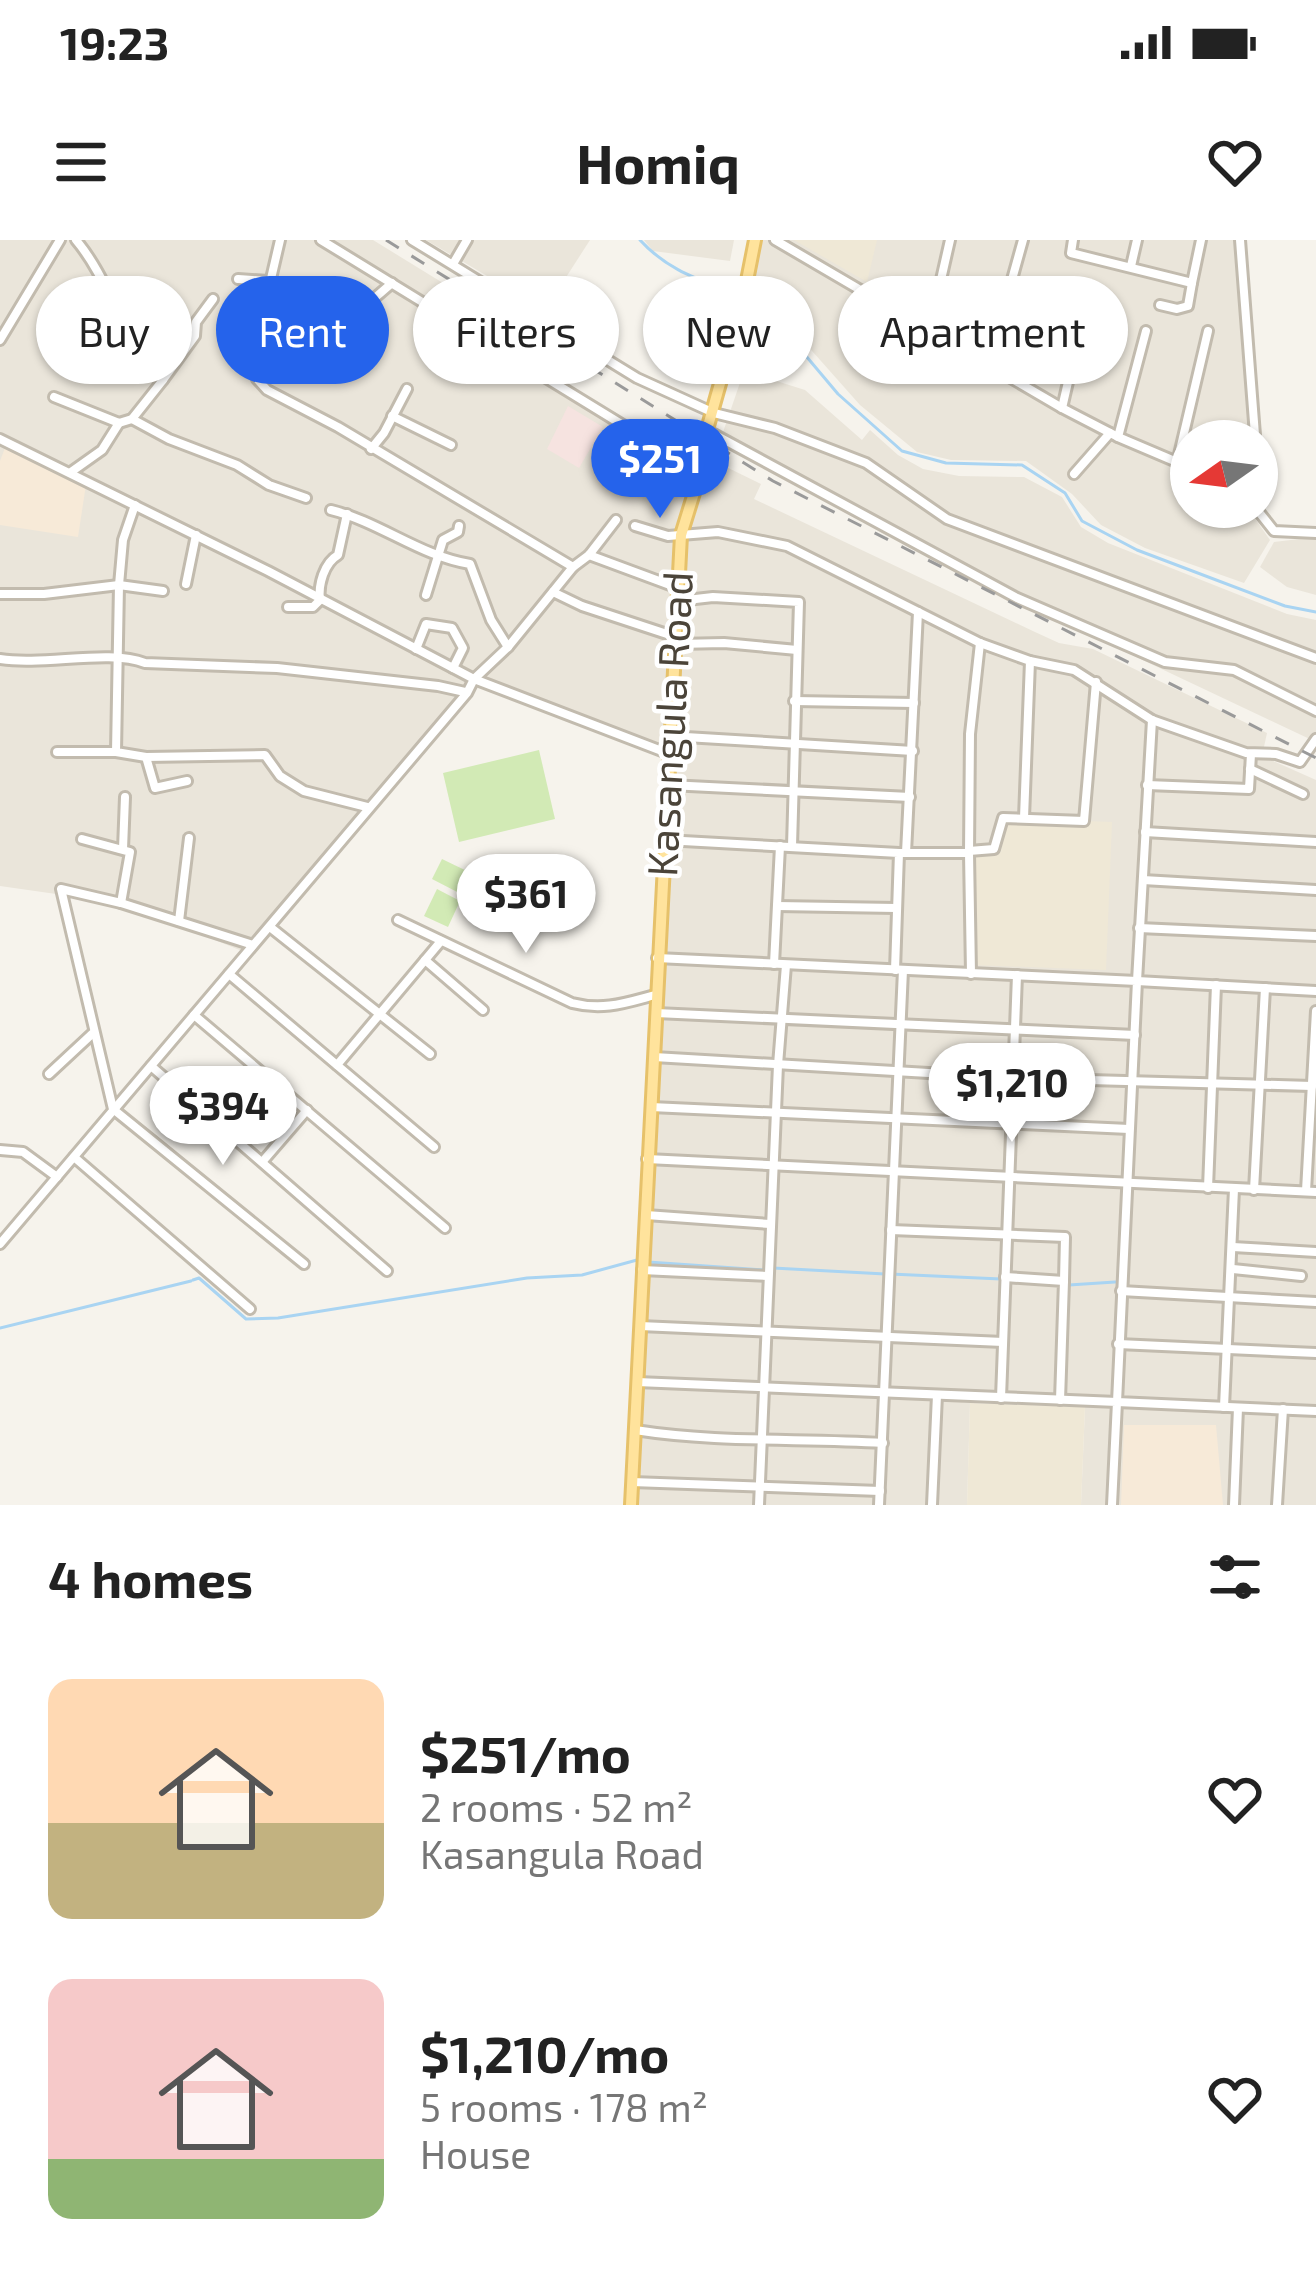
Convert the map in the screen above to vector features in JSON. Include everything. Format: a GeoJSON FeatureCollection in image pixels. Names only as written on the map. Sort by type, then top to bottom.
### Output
{"type":"FeatureCollection","features":[{"type":"Feature","properties":{"kind":"main road","name":"Kasangula Road"},"geometry":{"type":"LineString","coordinates":[[631,1505],[681,535],[747,286],[754,240]]}},
{"type":"Feature","properties":{"kind":"street"},"geometry":{"type":"LineString","coordinates":[[0,340],[60,240]]}},
{"type":"Feature","properties":{"kind":"street"},"geometry":{"type":"LineString","coordinates":[[76,240],[100,276]]}},
{"type":"Feature","properties":{"kind":"street"},"geometry":{"type":"LineString","coordinates":[[269,276],[280,240]]}},
{"type":"Feature","properties":{"kind":"street"},"geometry":{"type":"LineString","coordinates":[[321,240],[631,430],[702,467]]}},
{"type":"Feature","properties":{"kind":"street"},"geometry":{"type":"LineString","coordinates":[[412,240],[637,378],[714,413],[776,428],[866,463],[947,519],[1316,658]]}},
{"type":"Feature","properties":{"kind":"street"},"geometry":{"type":"LineString","coordinates":[[453,264],[467,240]]}},
{"type":"Feature","properties":{"kind":"street"},"geometry":{"type":"LineString","coordinates":[[775,240],[838,276]]}},
{"type":"Feature","properties":{"kind":"street"},"geometry":{"type":"LineString","coordinates":[[941,276],[950,240]]}},
{"type":"Feature","properties":{"kind":"street"},"geometry":{"type":"LineString","coordinates":[[1013,276],[1023,240]]}},
{"type":"Feature","properties":{"kind":"street"},"geometry":{"type":"LineString","coordinates":[[1073,240],[1071,253],[1192,283]]}},
{"type":"Feature","properties":{"kind":"street"},"geometry":{"type":"LineString","coordinates":[[1132,266],[1137,240]]}},
{"type":"Feature","properties":{"kind":"street"},"geometry":{"type":"LineString","coordinates":[[1160,305],[1188,306],[1201,240]]}},
{"type":"Feature","properties":{"kind":"street"},"geometry":{"type":"LineString","coordinates":[[1240,240],[1254,420]]}},
{"type":"Feature","properties":{"kind":"street"},"geometry":{"type":"LineString","coordinates":[[192,340],[196,322],[213,299]]}},
{"type":"Feature","properties":{"kind":"street"},"geometry":{"type":"LineString","coordinates":[[1074,474],[1114,435],[1146,331]]}},
{"type":"Feature","properties":{"kind":"street"},"geometry":{"type":"LineString","coordinates":[[1187,420],[1208,331]]}},
{"type":"Feature","properties":{"kind":"street"},"geometry":{"type":"LineString","coordinates":[[71,472],[102,450],[119,423],[132,418],[160,384]]}},
{"type":"Feature","properties":{"kind":"street"},"geometry":{"type":"LineString","coordinates":[[262,384],[573,568]]}},
{"type":"Feature","properties":{"kind":"street"},"geometry":{"type":"LineString","coordinates":[[1024,384],[1114,435],[1170,460]]}},
{"type":"Feature","properties":{"kind":"street"},"geometry":{"type":"LineString","coordinates":[[1063,408],[1068,384]]}},
{"type":"Feature","properties":{"kind":"street"},"geometry":{"type":"LineString","coordinates":[[371,449],[407,389]]}},
{"type":"Feature","properties":{"kind":"street"},"geometry":{"type":"LineString","coordinates":[[54,397],[119,423]]}},
{"type":"Feature","properties":{"kind":"street"},"geometry":{"type":"LineString","coordinates":[[392,416],[451,445]]}},
{"type":"Feature","properties":{"kind":"street"},"geometry":{"type":"LineString","coordinates":[[132,418],[169,439],[237,465],[269,485],[306,498]]}},
{"type":"Feature","properties":{"kind":"street"},"geometry":{"type":"LineString","coordinates":[[708,430],[1017,598],[1165,662],[1234,670],[1316,711]]}},
{"type":"Feature","properties":{"kind":"street"},"geometry":{"type":"LineString","coordinates":[[1,443],[71,472],[474,679],[667,753]]}},
{"type":"Feature","properties":{"kind":"street"},"geometry":{"type":"LineString","coordinates":[[116,752],[119,586],[123,540],[135,506]]}},
{"type":"Feature","properties":{"kind":"street"},"geometry":{"type":"LineString","coordinates":[[331,510],[373,522],[439,555],[470,564],[491,620],[508,646]]}},
{"type":"Feature","properties":{"kind":"street"},"geometry":{"type":"LineString","coordinates":[[320,599],[318,590],[331,559],[338,555],[347,514]]}},
{"type":"Feature","properties":{"kind":"street"},"geometry":{"type":"LineString","coordinates":[[0,1244],[467,693],[474,679],[616,520]]}},
{"type":"Feature","properties":{"kind":"street"},"geometry":{"type":"LineString","coordinates":[[426,595],[443,540],[458,532],[459,526]]}},
{"type":"Feature","properties":{"kind":"street"},"geometry":{"type":"LineString","coordinates":[[635,526],[681,535],[718,532],[787,546],[980,643],[1074,670],[1152,720],[1251,754],[1276,754],[1300,762],[1316,739]]}},
{"type":"Feature","properties":{"kind":"street"},"geometry":{"type":"LineString","coordinates":[[1272,528],[1316,533]]}},
{"type":"Feature","properties":{"kind":"street"},"geometry":{"type":"LineString","coordinates":[[186,584],[196,535]]}},
{"type":"Feature","properties":{"kind":"street"},"geometry":{"type":"LineString","coordinates":[[589,555],[678,594],[800,602],[792,846]]}},
{"type":"Feature","properties":{"kind":"street"},"geometry":{"type":"LineString","coordinates":[[0,593],[119,586],[163,591]]}},
{"type":"Feature","properties":{"kind":"street"},"geometry":{"type":"LineString","coordinates":[[553,592],[677,641],[797,650]]}},
{"type":"Feature","properties":{"kind":"street"},"geometry":{"type":"LineString","coordinates":[[288,607],[313,607],[320,599]]}},
{"type":"Feature","properties":{"kind":"street"},"geometry":{"type":"LineString","coordinates":[[879,1505],[898,1026],[896,908],[910,797],[919,612]]}},
{"type":"Feature","properties":{"kind":"street"},"geometry":{"type":"LineString","coordinates":[[416,649],[426,624],[452,628],[463,648],[453,668]]}},
{"type":"Feature","properties":{"kind":"street"},"geometry":{"type":"LineString","coordinates":[[971,974],[970,734],[980,643]]}},
{"type":"Feature","properties":{"kind":"street"},"geometry":{"type":"LineString","coordinates":[[0,659],[23,663],[126,656],[145,663],[277,668],[467,693]]}},
{"type":"Feature","properties":{"kind":"street"},"geometry":{"type":"LineString","coordinates":[[1024,818],[1030,661]]}},
{"type":"Feature","properties":{"kind":"street"},"geometry":{"type":"LineString","coordinates":[[665,840],[903,853],[969,852],[994,849],[1001,819],[1084,821],[1096,682]]}},
{"type":"Feature","properties":{"kind":"street"},"geometry":{"type":"LineString","coordinates":[[794,701],[914,703]]}},
{"type":"Feature","properties":{"kind":"street"},"geometry":{"type":"LineString","coordinates":[[1112,1505],[1152,720]]}},
{"type":"Feature","properties":{"kind":"street"},"geometry":{"type":"LineString","coordinates":[[670,736],[913,751]]}},
{"type":"Feature","properties":{"kind":"street"},"geometry":{"type":"LineString","coordinates":[[57,752],[146,757],[265,755],[280,776],[304,790],[367,807]]}},
{"type":"Feature","properties":{"kind":"street"},"geometry":{"type":"LineString","coordinates":[[1147,784],[1252,787],[1251,754]]}},
{"type":"Feature","properties":{"kind":"street"},"geometry":{"type":"LineString","coordinates":[[146,757],[155,788],[187,781]]}},
{"type":"Feature","properties":{"kind":"street"},"geometry":{"type":"LineString","coordinates":[[1249,768],[1303,794]]}},
{"type":"Feature","properties":{"kind":"street"},"geometry":{"type":"LineString","coordinates":[[669,785],[910,797]]}},
{"type":"Feature","properties":{"kind":"street"},"geometry":{"type":"LineString","coordinates":[[123,849],[125,796]]}},
{"type":"Feature","properties":{"kind":"street"},"geometry":{"type":"LineString","coordinates":[[1145,832],[1316,842]]}},
{"type":"Feature","properties":{"kind":"street"},"geometry":{"type":"LineString","coordinates":[[179,921],[188,838]]}},
{"type":"Feature","properties":{"kind":"street"},"geometry":{"type":"LineString","coordinates":[[82,839],[131,855],[121,903]]}},
{"type":"Feature","properties":{"kind":"street"},"geometry":{"type":"LineString","coordinates":[[774,964],[780,845]]}},
{"type":"Feature","properties":{"kind":"street"},"geometry":{"type":"LineString","coordinates":[[1143,880],[1316,890]]}},
{"type":"Feature","properties":{"kind":"street"},"geometry":{"type":"LineString","coordinates":[[253,945],[121,903],[61,890],[113,1108],[304,1264]]}},
{"type":"Feature","properties":{"kind":"street"},"geometry":{"type":"LineString","coordinates":[[777,905],[896,908]]}},
{"type":"Feature","properties":{"kind":"street"},"geometry":{"type":"LineString","coordinates":[[398,920],[572,1003],[590,1008],[626,1006],[655,995]]}},
{"type":"Feature","properties":{"kind":"street"},"geometry":{"type":"LineString","coordinates":[[270,927],[430,1054]]}},
{"type":"Feature","properties":{"kind":"street"},"geometry":{"type":"LineString","coordinates":[[1139,928],[1316,936]]}},
{"type":"Feature","properties":{"kind":"street"},"geometry":{"type":"LineString","coordinates":[[338,1065],[441,940]]}},
{"type":"Feature","properties":{"kind":"street"},"geometry":{"type":"LineString","coordinates":[[657,958],[1316,991]]}},
{"type":"Feature","properties":{"kind":"street"},"geometry":{"type":"LineString","coordinates":[[424,960],[483,1010]]}},
{"type":"Feature","properties":{"kind":"street"},"geometry":{"type":"LineString","coordinates":[[758,1505],[786,964]]}},
{"type":"Feature","properties":{"kind":"street"},"geometry":{"type":"LineString","coordinates":[[229,974],[434,1147]]}},
{"type":"Feature","properties":{"kind":"street"},"geometry":{"type":"LineString","coordinates":[[1000,1398],[1017,975]]}},
{"type":"Feature","properties":{"kind":"street"},"geometry":{"type":"LineString","coordinates":[[1208,1188],[1216,985]]}},
{"type":"Feature","properties":{"kind":"street"},"geometry":{"type":"LineString","coordinates":[[1254,1190],[1265,988]]}},
{"type":"Feature","properties":{"kind":"street"},"geometry":{"type":"LineString","coordinates":[[647,1159],[1311,1192],[1316,1011]]}},
{"type":"Feature","properties":{"kind":"street"},"geometry":{"type":"LineString","coordinates":[[654,1012],[1135,1035]]}},
{"type":"Feature","properties":{"kind":"street"},"geometry":{"type":"LineString","coordinates":[[194,1015],[445,1228]]}},
{"type":"Feature","properties":{"kind":"street"},"geometry":{"type":"LineString","coordinates":[[49,1074],[94,1033]]}},
{"type":"Feature","properties":{"kind":"street"},"geometry":{"type":"LineString","coordinates":[[652,1057],[1014,1078],[1314,1080]]}},
{"type":"Feature","properties":{"kind":"street"},"geometry":{"type":"LineString","coordinates":[[151,1066],[387,1270]]}},
{"type":"Feature","properties":{"kind":"street"},"geometry":{"type":"LineString","coordinates":[[650,1107],[1130,1129]]}},
{"type":"Feature","properties":{"kind":"street"},"geometry":{"type":"LineString","coordinates":[[262,1161],[307,1110]]}},
{"type":"Feature","properties":{"kind":"street"},"geometry":{"type":"LineString","coordinates":[[0,1150],[23,1152],[57,1177]]}},
{"type":"Feature","properties":{"kind":"street"},"geometry":{"type":"LineString","coordinates":[[74,1157],[250,1309]]}},
{"type":"Feature","properties":{"kind":"street"},"geometry":{"type":"LineString","coordinates":[[1224,1407],[1234,1189]]}},
{"type":"Feature","properties":{"kind":"street"},"geometry":{"type":"LineString","coordinates":[[645,1215],[770,1224]]}},
{"type":"Feature","properties":{"kind":"street"},"geometry":{"type":"LineString","coordinates":[[890,1231],[1065,1237],[1060,1400]]}},
{"type":"Feature","properties":{"kind":"street"},"geometry":{"type":"LineString","coordinates":[[1233,1247],[1316,1252]]}},
{"type":"Feature","properties":{"kind":"street"},"geometry":{"type":"LineString","coordinates":[[1233,1269],[1301,1276]]}},
{"type":"Feature","properties":{"kind":"street"},"geometry":{"type":"LineString","coordinates":[[642,1270],[768,1276]]}},
{"type":"Feature","properties":{"kind":"street"},"geometry":{"type":"LineString","coordinates":[[1005,1277],[1064,1281]]}},
{"type":"Feature","properties":{"kind":"street"},"geometry":{"type":"LineString","coordinates":[[1121,1291],[1316,1302]]}},
{"type":"Feature","properties":{"kind":"street"},"geometry":{"type":"LineString","coordinates":[[640,1325],[1003,1342]]}},
{"type":"Feature","properties":{"kind":"street"},"geometry":{"type":"LineString","coordinates":[[1118,1344],[1316,1353]]}},
{"type":"Feature","properties":{"kind":"street"},"geometry":{"type":"LineString","coordinates":[[637,1382],[1316,1411]]}},
{"type":"Feature","properties":{"kind":"street"},"geometry":{"type":"LineString","coordinates":[[932,1505],[937,1395]]}},
{"type":"Feature","properties":{"kind":"street"},"geometry":{"type":"LineString","coordinates":[[1234,1505],[1238,1408]]}},
{"type":"Feature","properties":{"kind":"street"},"geometry":{"type":"LineString","coordinates":[[1277,1505],[1282,1409]]}},
{"type":"Feature","properties":{"kind":"street"},"geometry":{"type":"LineString","coordinates":[[635,1430],[714,1439],[883,1444]]}},
{"type":"Feature","properties":{"kind":"street"},"geometry":{"type":"LineString","coordinates":[[632,1482],[880,1491]]}},
{"type":"Feature","properties":{"kind":"shaded area"},"geometry":{"type":"Polygon","coordinates":[[[0,240],[373,240],[432,276],[413,276],[413,384],[560,384],[694,464],[688,505],[714,461],[761,484],[754,499],[1059,643],[1093,649],[1267,733],[1262,756],[1316,780],[1316,1505],[1112,1505],[1117,1403],[886,1393],[970,1403],[967,1505],[630,1505],[667,753],[475,679],[247,953],[126,904],[0,886],[0,240]],[[1003,819],[1001,852],[977,853],[1106,970],[1003,819]]]}},
{"type":"Feature","properties":{"kind":"shaded area"},"geometry":{"type":"Polygon","coordinates":[[[426,240],[590,240],[567,276],[487,276],[426,240]]]}},
{"type":"Feature","properties":{"kind":"shaded area"},"geometry":{"type":"Polygon","coordinates":[[[644,240],[734,240],[730,261],[653,251],[644,240]]]}},
{"type":"Feature","properties":{"kind":"shaded area"},"geometry":{"type":"Polygon","coordinates":[[[763,240],[1237,240],[1252,420],[1170,420],[1170,528],[1262,528],[1270,540],[1244,583],[1145,548],[1101,525],[1072,494],[1026,461],[951,460],[917,452],[841,384],[1128,384],[1128,276],[838,276],[838,380],[814,353],[814,276],[753,276],[763,240]]]}},
{"type":"Feature","properties":{"kind":"shaded area"},"geometry":{"type":"Polygon","coordinates":[[[794,240],[877,240],[868,276],[857,276],[794,240]]]}},
{"type":"Feature","properties":{"kind":"shaded area"},"geometry":{"type":"Polygon","coordinates":[[[740,384],[786,384],[805,390],[862,440],[870,430],[923,469],[959,476],[1024,477],[1062,497],[1081,527],[1108,543],[1287,614],[1316,620],[1316,742],[1020,602],[720,441],[740,384]]]}},
{"type":"Feature","properties":{"kind":"shaded area"},"geometry":{"type":"Polygon","coordinates":[[[568,406],[603,427],[579,468],[547,449],[568,406]]]}},
{"type":"Feature","properties":{"kind":"shaded area"},"geometry":{"type":"Polygon","coordinates":[[[8,440],[87,478],[78,537],[0,525],[0,461],[8,440]]]}},
{"type":"Feature","properties":{"kind":"shaded area"},"geometry":{"type":"Polygon","coordinates":[[[1316,537],[1316,595],[1287,587],[1260,567],[1274,542],[1316,537]]]}},
{"type":"Feature","properties":{"kind":"shaded area"},"geometry":{"type":"Polygon","coordinates":[[[1003,818],[1112,822],[1106,970],[973,965],[976,853],[1001,852],[1003,818]]]}},
{"type":"Feature","properties":{"kind":"shaded area"},"geometry":{"type":"Polygon","coordinates":[[[970,1403],[1085,1407],[1081,1505],[967,1505],[970,1403]]]}},
{"type":"Feature","properties":{"kind":"shaded area"},"geometry":{"type":"Polygon","coordinates":[[[1114,1405],[1110,1505],[1081,1505],[1085,1407],[1114,1405]]]}},
{"type":"Feature","properties":{"kind":"shaded area"},"geometry":{"type":"Polygon","coordinates":[[[1124,1425],[1216,1425],[1223,1505],[1121,1505],[1124,1425]]]}},
{"type":"Feature","properties":{"kind":"green space"},"geometry":{"type":"Polygon","coordinates":[[[539,750],[555,819],[459,842],[443,773],[539,750]]]}},
{"type":"Feature","properties":{"kind":"green space"},"geometry":{"type":"Polygon","coordinates":[[[442,859],[473,874],[463,895],[432,879],[442,859]]]}},
{"type":"Feature","properties":{"kind":"green space"},"geometry":{"type":"Polygon","coordinates":[[[437,889],[460,901],[448,927],[424,916],[437,889]]]}},
{"type":"Feature","properties":{"kind":"waterway"},"geometry":{"type":"LineString","coordinates":[[640,240],[692,276]]}},
{"type":"Feature","properties":{"kind":"waterway"},"geometry":{"type":"LineString","coordinates":[[814,366],[838,394],[902,451],[946,463],[1022,465],[1065,493],[1082,521],[1137,550],[1285,606],[1316,612]]}},
{"type":"Feature","properties":{"kind":"waterway"},"geometry":{"type":"LineString","coordinates":[[193,1280],[199,1278],[246,1319],[278,1318],[527,1278],[582,1275],[637,1260]]}},
{"type":"Feature","properties":{"kind":"waterway"},"geometry":{"type":"LineString","coordinates":[[648,1262],[764,1270]]}},
{"type":"Feature","properties":{"kind":"waterway"},"geometry":{"type":"LineString","coordinates":[[773,1268],[885,1274]]}},
{"type":"Feature","properties":{"kind":"waterway"},"geometry":{"type":"LineString","coordinates":[[890,1274],[1001,1279]]}},
{"type":"Feature","properties":{"kind":"waterway"},"geometry":{"type":"LineString","coordinates":[[0,1328],[191,1281]]}},
{"type":"Feature","properties":{"kind":"waterway"},"geometry":{"type":"LineString","coordinates":[[1069,1285],[1115,1282]]}},
{"type":"Feature","properties":{"kind":"railway"},"geometry":{"type":"LineString","coordinates":[[386,240],[773,481],[1316,758]]}}]}
